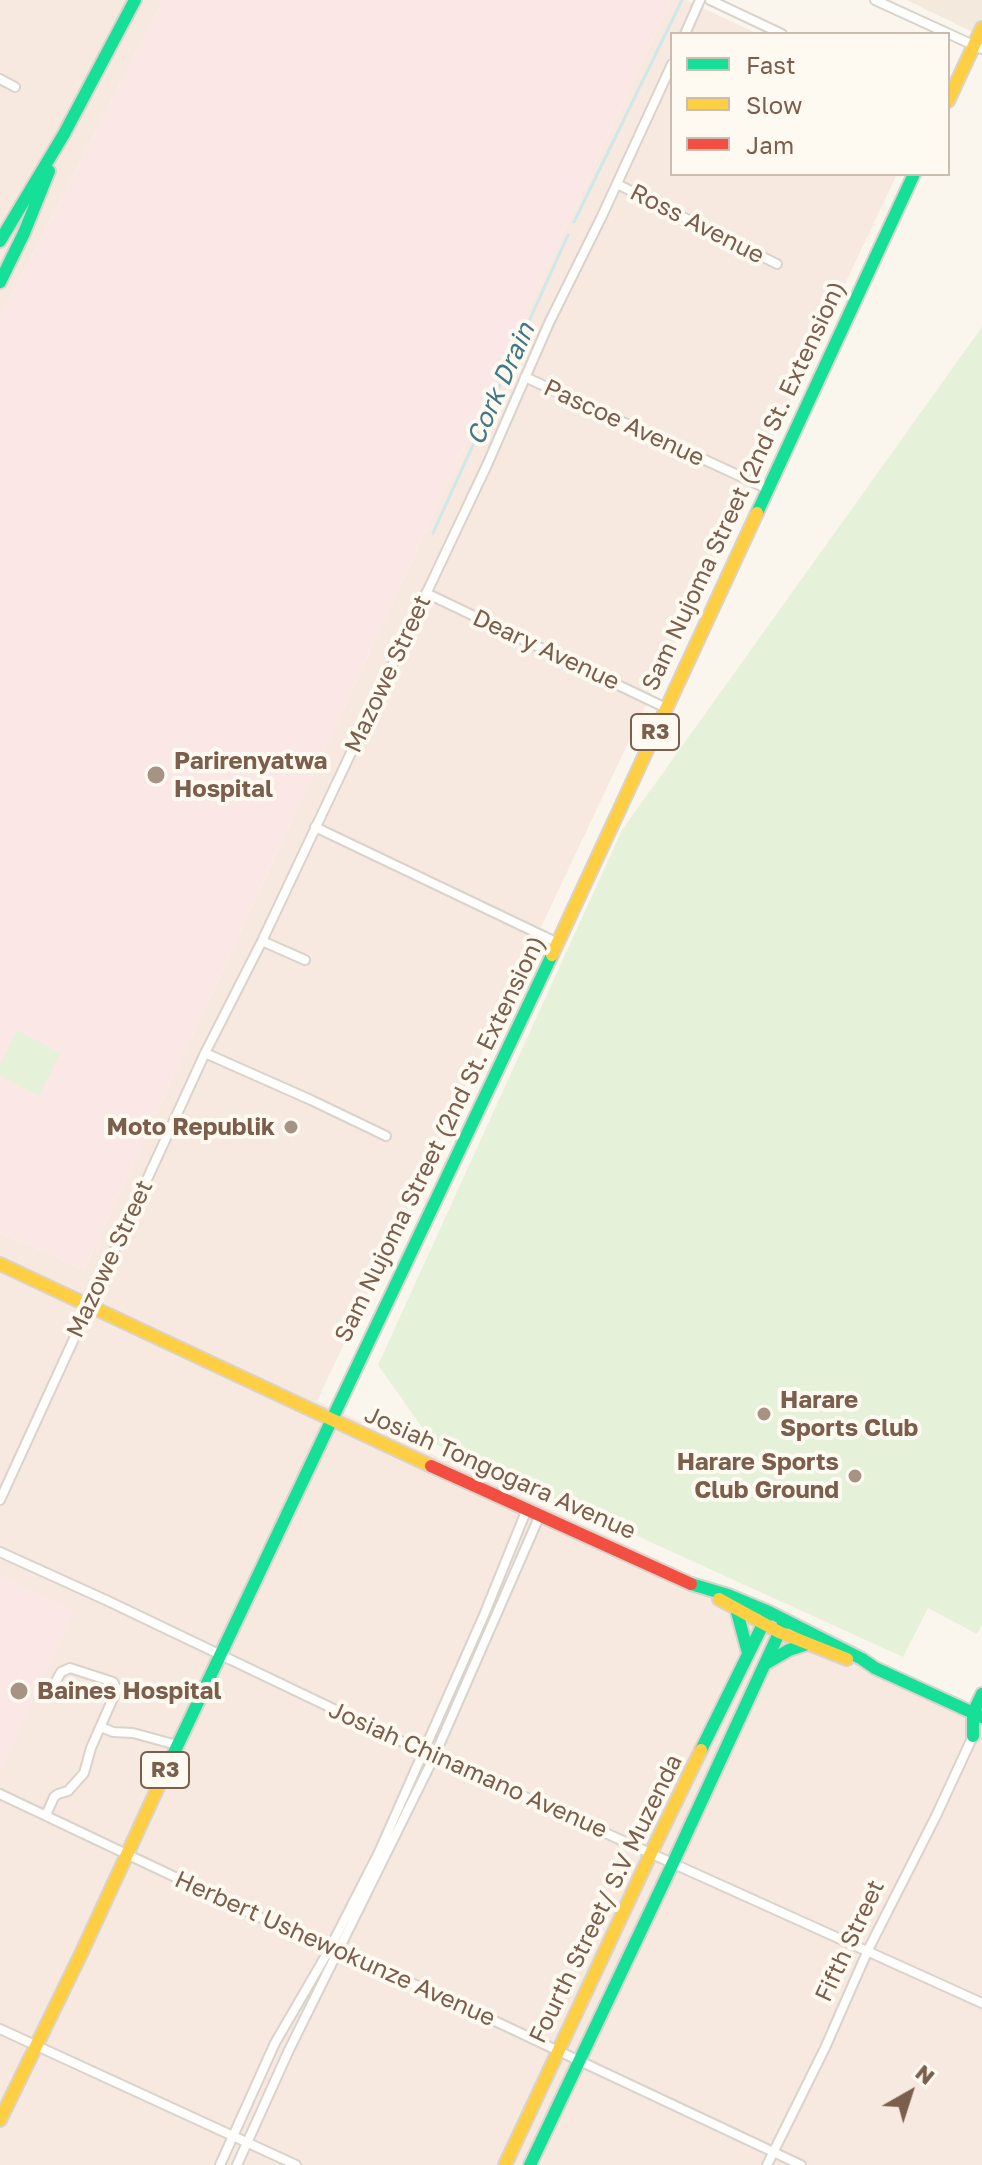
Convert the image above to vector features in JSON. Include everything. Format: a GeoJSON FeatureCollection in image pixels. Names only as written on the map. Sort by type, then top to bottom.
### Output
{"type":"FeatureCollection","features":[{"type":"Feature","properties":{"kind":"main road"},"geometry":{"type":"LineString","coordinates":[[0,241],[64,134],[135,0]]}},
{"type":"Feature","properties":{"kind":"main road"},"geometry":{"type":"LineString","coordinates":[[950,97],[978,47],[982,28]]}},
{"type":"Feature","properties":{"kind":"main road"},"geometry":{"type":"LineString","coordinates":[[0,282],[24,233],[64,134]]}},
{"type":"Feature","properties":{"kind":"main road","name":"Sam Nujoma Street (2nd St. Extension)"},"geometry":{"type":"LineString","coordinates":[[0,2120],[558,943],[913,176]]}},
{"type":"Feature","properties":{"kind":"main road","name":"Josiah Tongogara Avenue"},"geometry":{"type":"LineString","coordinates":[[0,1264],[330,1420],[699,1588],[728,1595],[766,1618]]}},
{"type":"Feature","properties":{"kind":"main road"},"geometry":{"type":"LineString","coordinates":[[699,1588],[736,1608],[862,1659],[875,1668]]}},
{"type":"Feature","properties":{"kind":"main road"},"geometry":{"type":"LineString","coordinates":[[736,1608],[748,1653]]}},
{"type":"Feature","properties":{"kind":"main road","name":"Fourth Street/ S.V Muzenda"},"geometry":{"type":"LineString","coordinates":[[505,2165],[651,1853],[766,1618]]}},
{"type":"Feature","properties":{"kind":"main road"},"geometry":{"type":"LineString","coordinates":[[782,1626],[807,1644],[875,1668],[978,1715]]}},
{"type":"Feature","properties":{"kind":"main road"},"geometry":{"type":"LineString","coordinates":[[530,2165],[782,1626]]}},
{"type":"Feature","properties":{"kind":"main road"},"geometry":{"type":"LineString","coordinates":[[765,1664],[807,1644]]}},
{"type":"Feature","properties":{"kind":"main road","name":"Fifth Street"},"geometry":{"type":"LineString","coordinates":[[977,1732],[982,1694]]}},
{"type":"Feature","properties":{"kind":"street"},"geometry":{"type":"LineString","coordinates":[[686,32],[700,0]]}},
{"type":"Feature","properties":{"kind":"street"},"geometry":{"type":"LineString","coordinates":[[710,0],[778,32]]}},
{"type":"Feature","properties":{"kind":"street"},"geometry":{"type":"LineString","coordinates":[[875,0],[945,32]]}},
{"type":"Feature","properties":{"kind":"street"},"geometry":{"type":"LineString","coordinates":[[950,34],[978,47]]}},
{"type":"Feature","properties":{"kind":"street","name":"Mazowe Street"},"geometry":{"type":"LineString","coordinates":[[0,1500],[205,1053],[262,941],[487,465],[670,68]]}},
{"type":"Feature","properties":{"kind":"street"},"geometry":{"type":"LineString","coordinates":[[0,79],[15,87]]}},
{"type":"Feature","properties":{"kind":"street","name":"Ross Avenue"},"geometry":{"type":"LineString","coordinates":[[617,184],[777,264]]}},
{"type":"Feature","properties":{"kind":"street","name":"Pascoe Avenue"},"geometry":{"type":"LineString","coordinates":[[525,377],[768,489]]}},
{"type":"Feature","properties":{"kind":"street","name":"Deary Avenue"},"geometry":{"type":"LineString","coordinates":[[426,593],[666,708]]}},
{"type":"Feature","properties":{"kind":"street"},"geometry":{"type":"LineString","coordinates":[[315,827],[558,943]]}},
{"type":"Feature","properties":{"kind":"street"},"geometry":{"type":"LineString","coordinates":[[262,941],[305,960]]}},
{"type":"Feature","properties":{"kind":"street"},"geometry":{"type":"LineString","coordinates":[[205,1053],[386,1136]]}},
{"type":"Feature","properties":{"kind":"street"},"geometry":{"type":"LineString","coordinates":[[237,2165],[424,1752],[527,1509]]}},
{"type":"Feature","properties":{"kind":"street"},"geometry":{"type":"LineString","coordinates":[[220,2165],[275,2043],[333,1950],[434,1757],[540,1515]]}},
{"type":"Feature","properties":{"kind":"street","name":"Josiah Chinamano Avenue"},"geometry":{"type":"LineString","coordinates":[[0,1552],[434,1757],[982,2003]]}},
{"type":"Feature","properties":{"kind":"street"},"geometry":{"type":"LineString","coordinates":[[46,1815],[54,1797],[68,1791],[84,1773],[117,1689],[113,1682],[70,1668],[61,1672],[55,1683]]}},
{"type":"Feature","properties":{"kind":"street"},"geometry":{"type":"LineString","coordinates":[[101,1727],[177,1745]]}},
{"type":"Feature","properties":{"kind":"street","name":"Fifth Street"},"geometry":{"type":"LineString","coordinates":[[767,2165],[825,2048],[868,1950],[977,1732]]}},
{"type":"Feature","properties":{"kind":"street","name":"Herbert Ushewokunze Avenue"},"geometry":{"type":"LineString","coordinates":[[0,1794],[801,2165]]}},
{"type":"Feature","properties":{"kind":"street"},"geometry":{"type":"LineString","coordinates":[[0,2029],[296,2165]]}},
{"type":"Feature","properties":{"kind":"shaded area"},"geometry":{"type":"Polygon","coordinates":[[[0,0],[163,0],[0,318],[0,0]]]}},
{"type":"Feature","properties":{"kind":"shaded area","name":"Parirenyatwa Hospital"},"geometry":{"type":"Polygon","coordinates":[[[163,0],[671,0],[84,1270],[0,1232],[0,318],[163,0]]]}},
{"type":"Feature","properties":{"kind":"shaded area"},"geometry":{"type":"Polygon","coordinates":[[[671,0],[686,0],[754,32],[670,32],[670,176],[896,176],[317,1401],[982,1710],[982,2165],[0,2165],[0,1232],[84,1270],[671,0]]]}},
{"type":"Feature","properties":{"kind":"shaded area"},"geometry":{"type":"Polygon","coordinates":[[[907,0],[982,0],[982,37],[907,0]]]}},
{"type":"Feature","properties":{"kind":"shaded area","name":"Baines Hospital"},"geometry":{"type":"Polygon","coordinates":[[[0,1576],[75,1610],[0,1772],[0,1576]]]}},
{"type":"Feature","properties":{"kind":"green space"},"geometry":{"type":"Polygon","coordinates":[[[982,327],[982,1625],[977,1634],[928,1608],[903,1657],[433,1443],[378,1365],[622,830],[982,327]]]}},
{"type":"Feature","properties":{"kind":"green space"},"geometry":{"type":"Polygon","coordinates":[[[17,1030],[60,1053],[39,1096],[0,1076],[0,1064],[17,1030]]]}},
{"type":"Feature","properties":{"kind":"waterway","name":"Cork Drain"},"geometry":{"type":"LineString","coordinates":[[574,222],[682,0]]}},
{"type":"Feature","properties":{"kind":"waterway","name":"Cork Drain"},"geometry":{"type":"LineString","coordinates":[[433,533],[568,235]]}},
{"type":"Feature","properties":{"kind":"traffic: fast"},"geometry":{"type":"LineString","coordinates":[[0,241],[64,134],[135,0]]}},
{"type":"Feature","properties":{"kind":"traffic: fast"},"geometry":{"type":"LineString","coordinates":[[0,282],[49,171]]}},
{"type":"Feature","properties":{"kind":"traffic: fast"},"geometry":{"type":"LineString","coordinates":[[757,513],[913,176]]}},
{"type":"Feature","properties":{"kind":"traffic: fast"},"geometry":{"type":"LineString","coordinates":[[172,1757],[552,955]]}},
{"type":"Feature","properties":{"kind":"traffic: fast"},"geometry":{"type":"LineString","coordinates":[[691,1584],[769,1612],[875,1668],[982,1717]]}},
{"type":"Feature","properties":{"kind":"traffic: fast"},"geometry":{"type":"LineString","coordinates":[[736,1608],[748,1653]]}},
{"type":"Feature","properties":{"kind":"traffic: fast"},"geometry":{"type":"LineString","coordinates":[[701,1750],[769,1612]]}},
{"type":"Feature","properties":{"kind":"traffic: fast"},"geometry":{"type":"LineString","coordinates":[[530,2165],[785,1620]]}},
{"type":"Feature","properties":{"kind":"traffic: fast"},"geometry":{"type":"LineString","coordinates":[[765,1664],[807,1644]]}},
{"type":"Feature","properties":{"kind":"traffic: fast"},"geometry":{"type":"LineString","coordinates":[[973,1736],[973,1713],[982,1694]]}},
{"type":"Feature","properties":{"kind":"traffic: slow"},"geometry":{"type":"LineString","coordinates":[[950,97],[982,28]]}},
{"type":"Feature","properties":{"kind":"traffic: slow"},"geometry":{"type":"LineString","coordinates":[[552,955],[757,513]]}},
{"type":"Feature","properties":{"kind":"traffic: slow"},"geometry":{"type":"LineString","coordinates":[[0,1264],[431,1466]]}},
{"type":"Feature","properties":{"kind":"traffic: slow"},"geometry":{"type":"LineString","coordinates":[[719,1599],[779,1632],[847,1659]]}},
{"type":"Feature","properties":{"kind":"traffic: slow"},"geometry":{"type":"LineString","coordinates":[[505,2165],[701,1750]]}},
{"type":"Feature","properties":{"kind":"traffic: slow"},"geometry":{"type":"LineString","coordinates":[[0,2120],[172,1757]]}},
{"type":"Feature","properties":{"kind":"traffic: jam"},"geometry":{"type":"LineString","coordinates":[[431,1466],[691,1584]]}},
{"type":"Feature","properties":{"kind":"place","name":"Parirenyatwa Hospital"},"geometry":{"type":"Point","coordinates":[156,775]}},
{"type":"Feature","properties":{"kind":"place","name":"Moto Republik"},"geometry":{"type":"Point","coordinates":[291,1127]}},
{"type":"Feature","properties":{"kind":"place","name":"Harare Sports Club"},"geometry":{"type":"Point","coordinates":[764,1414]}},
{"type":"Feature","properties":{"kind":"place","name":"Harare Sports Club Ground"},"geometry":{"type":"Point","coordinates":[855,1476]}},
{"type":"Feature","properties":{"kind":"place","name":"Baines Hospital"},"geometry":{"type":"Point","coordinates":[19,1691]}}]}
